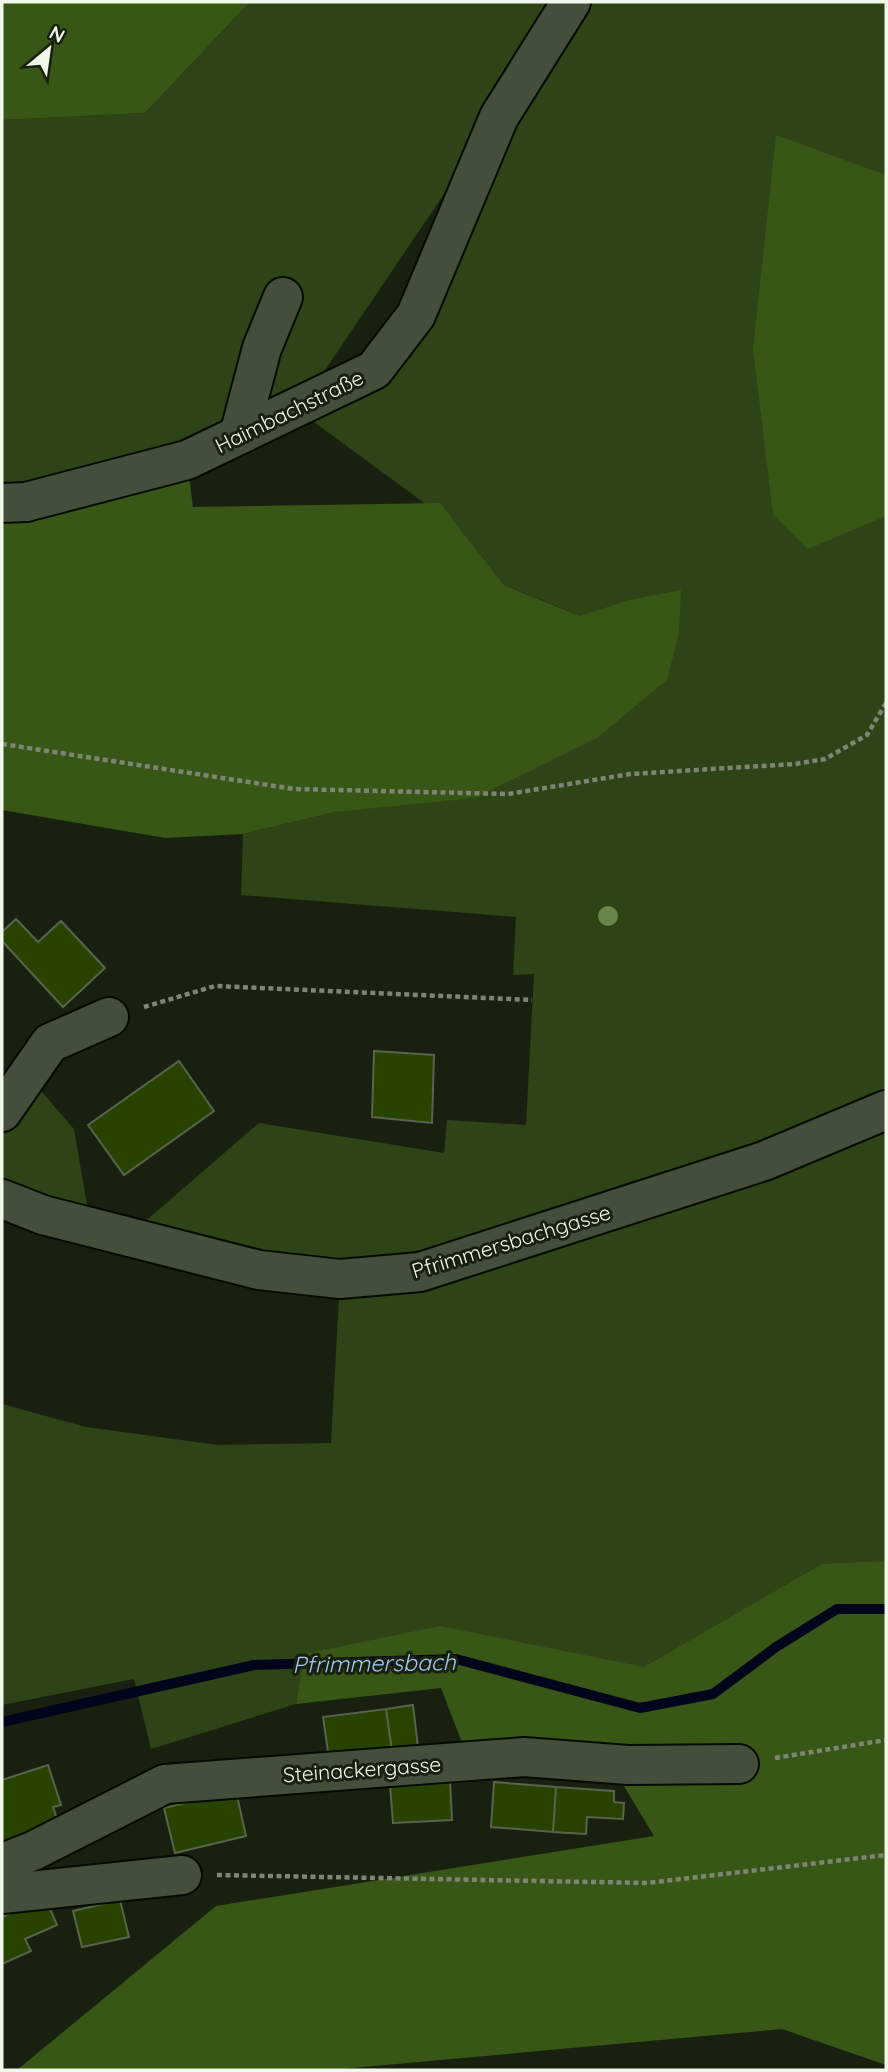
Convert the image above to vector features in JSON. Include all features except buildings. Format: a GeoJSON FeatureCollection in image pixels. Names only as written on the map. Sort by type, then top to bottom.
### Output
{"type":"FeatureCollection","features":[{"type":"Feature","properties":{"kind":"street","name":"Haimbachstraße"},"geometry":{"type":"LineString","coordinates":[[2,503],[26,502],[187,460],[374,370],[416,315],[499,117],[571,2]]}},
{"type":"Feature","properties":{"kind":"street"},"geometry":{"type":"LineString","coordinates":[[239,435],[262,348],[283,297]]}},
{"type":"Feature","properties":{"kind":"street"},"geometry":{"type":"LineString","coordinates":[[2,1112],[50,1043],[109,1017]]}},
{"type":"Feature","properties":{"kind":"street","name":"Pfrimmersbachgasse"},"geometry":{"type":"LineString","coordinates":[[2,1199],[43,1216],[259,1270],[340,1279],[421,1272],[764,1161],[886,1110]]}},
{"type":"Feature","properties":{"kind":"street","name":"Steinackergasse"},"geometry":{"type":"LineString","coordinates":[[2,1863],[33,1851],[165,1784],[524,1757],[628,1765],[739,1764]]}},
{"type":"Feature","properties":{"kind":"street"},"geometry":{"type":"LineString","coordinates":[[2,1894],[182,1875]]}},
{"type":"Feature","properties":{"kind":"path"},"geometry":{"type":"LineString","coordinates":[[2,744],[294,789],[508,794],[630,774],[795,764],[825,758],[867,735],[886,703]]}},
{"type":"Feature","properties":{"kind":"path"},"geometry":{"type":"LineString","coordinates":[[109,1017],[215,986],[532,1000]]}},
{"type":"Feature","properties":{"kind":"path"},"geometry":{"type":"LineString","coordinates":[[739,1764],[886,1740]]}},
{"type":"Feature","properties":{"kind":"path"},"geometry":{"type":"LineString","coordinates":[[182,1875],[647,1883],[886,1855]]}},
{"type":"Feature","properties":{"kind":"green space"},"geometry":{"type":"Polygon","coordinates":[[[2,2],[250,2],[145,113],[2,120],[2,2]]]}},
{"type":"Feature","properties":{"kind":"green space"},"geometry":{"type":"Polygon","coordinates":[[[250,2],[558,2],[459,172],[302,404],[2,504],[2,120],[145,113],[250,2]]]}},
{"type":"Feature","properties":{"kind":"green space"},"geometry":{"type":"Polygon","coordinates":[[[581,2],[886,2],[886,1799],[497,1638],[304,1654],[296,1704],[151,1749],[134,1679],[2,1705],[2,1404],[86,1427],[218,1445],[331,1443],[340,1279],[127,1237],[259,1123],[444,1153],[447,1120],[526,1125],[534,974],[513,975],[516,917],[241,895],[243,834],[335,812],[576,614],[504,585],[461,530],[314,422],[396,371],[456,271],[516,95],[581,2]]]}},
{"type":"Feature","properties":{"kind":"green space"},"geometry":{"type":"Polygon","coordinates":[[[776,135],[886,175],[886,516],[808,549],[773,515],[753,349],[776,135]]]}},
{"type":"Feature","properties":{"kind":"green space"},"geometry":{"type":"Polygon","coordinates":[[[187,460],[193,507],[440,503],[504,585],[580,616],[629,600],[681,590],[679,633],[667,680],[597,738],[475,798],[335,812],[243,834],[165,838],[2,810],[2,504],[187,460]]]}},
{"type":"Feature","properties":{"kind":"green space"},"geometry":{"type":"Polygon","coordinates":[[[15,1061],[74,1129],[91,1228],[2,1199],[2,1083],[15,1061]]]}},
{"type":"Feature","properties":{"kind":"green space"},"geometry":{"type":"Polygon","coordinates":[[[886,1561],[886,2065],[782,2029],[330,2070],[17,2070],[216,1906],[654,1836],[619,1778],[466,1753],[441,1688],[296,1704],[304,1654],[440,1626],[644,1667],[822,1564],[886,1561]]]}},
{"type":"Feature","properties":{"kind":"waterway","name":"Pfrimmersbach"},"geometry":{"type":"LineString","coordinates":[[2,1722],[254,1665],[456,1659],[640,1708],[713,1694],[776,1647],[837,1609],[886,1609]]}}]}
